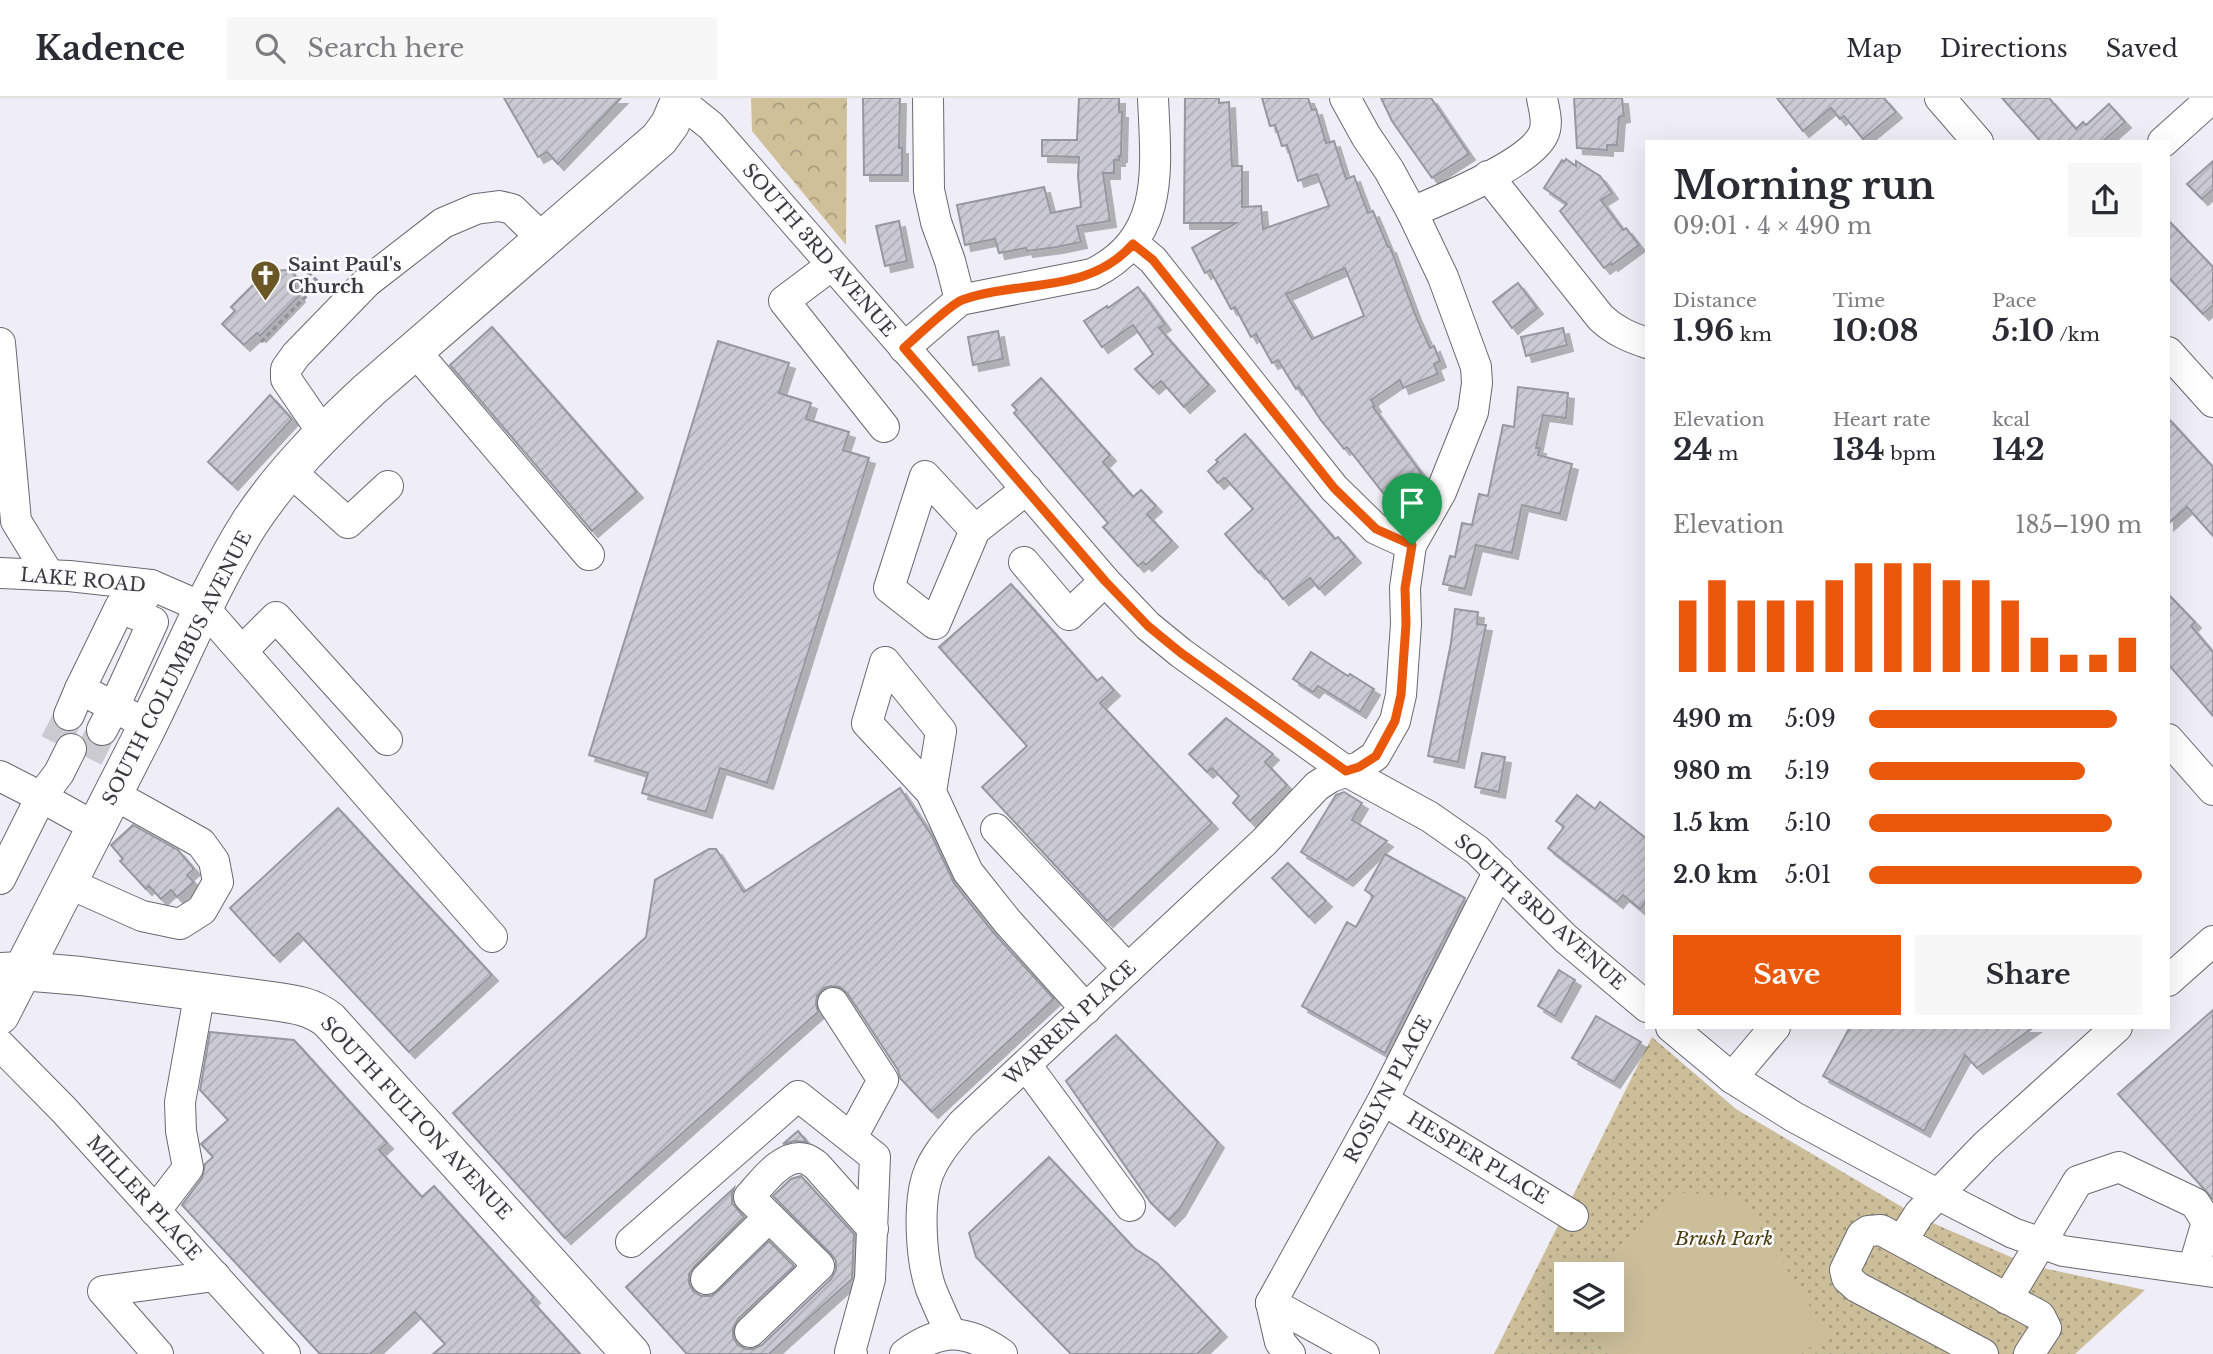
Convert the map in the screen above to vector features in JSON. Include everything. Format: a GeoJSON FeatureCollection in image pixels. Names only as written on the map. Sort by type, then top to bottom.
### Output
{"type":"FeatureCollection","features":[{"type":"Feature","properties":{"kind":"main road","name":"SOUTH COLUMBUS AVENUE"},"geometry":{"type":"LineString","coordinates":[[0,1015],[7,969],[68,883],[219,576],[248,525],[323,433],[659,139],[670,124],[681,100]]}},
{"type":"Feature","properties":{"kind":"main road","name":"SOUTH FULTON AVENUE"},"geometry":{"type":"LineString","coordinates":[[7,969],[200,991],[302,1005],[316,1010],[329,1020],[631,1354]]}},
{"type":"Feature","properties":{"kind":"street"},"geometry":{"type":"LineString","coordinates":[[928,98],[929,190],[960,300]]}},
{"type":"Feature","properties":{"kind":"street"},"geometry":{"type":"LineString","coordinates":[[904,348],[960,300],[1071,280],[1092,274],[1118,260],[1133,244],[1150,203],[1155,167],[1153,98]]}},
{"type":"Feature","properties":{"kind":"street","name":"WARREN PLACE"},"geometry":{"type":"LineString","coordinates":[[951,1334],[930,1287],[922,1227],[922,1198],[928,1174],[940,1150],[962,1124],[1264,842],[1317,786],[1359,767],[1376,756],[1395,721],[1401,695],[1406,624],[1405,588],[1412,545],[1441,492],[1473,412],[1476,367],[1443,277],[1412,212],[1390,170],[1366,136],[1345,98]]}},
{"type":"Feature","properties":{"kind":"street"},"geometry":{"type":"LineString","coordinates":[[1412,212],[1517,161],[1537,145],[1545,134],[1542,98]]}},
{"type":"Feature","properties":{"kind":"street"},"geometry":{"type":"LineString","coordinates":[[1940,98],[1976,140]]}},
{"type":"Feature","properties":{"kind":"street"},"geometry":{"type":"LineString","coordinates":[[2165,140],[2212,98]]}},
{"type":"Feature","properties":{"kind":"street","name":"SOUTH 3RD AVENUE"},"geometry":{"type":"LineString","coordinates":[[681,100],[711,126],[1105,581],[1148,626],[1181,653],[1346,771],[1430,817],[1477,850],[1565,938],[1645,1005]]}},
{"type":"Feature","properties":{"kind":"street"},"geometry":{"type":"LineString","coordinates":[[1488,176],[1601,318],[1629,337],[1645,342]]}},
{"type":"Feature","properties":{"kind":"street"},"geometry":{"type":"LineString","coordinates":[[323,433],[286,379],[286,369],[296,355],[367,282],[443,223],[477,209],[499,206],[512,209],[544,240]]}},
{"type":"Feature","properties":{"kind":"street"},"geometry":{"type":"LineString","coordinates":[[1133,244],[1153,260],[1334,488],[1376,529],[1412,545]]}},
{"type":"Feature","properties":{"kind":"street"},"geometry":{"type":"LineString","coordinates":[[832,265],[784,301],[884,427]]}},
{"type":"Feature","properties":{"kind":"street"},"geometry":{"type":"LineString","coordinates":[[0,343],[16,521],[49,575]]}},
{"type":"Feature","properties":{"kind":"street"},"geometry":{"type":"LineString","coordinates":[[415,351],[589,555]]}},
{"type":"Feature","properties":{"kind":"street"},"geometry":{"type":"LineString","coordinates":[[2170,354],[2213,402]]}},
{"type":"Feature","properties":{"kind":"street"},"geometry":{"type":"LineString","coordinates":[[290,471],[348,523],[388,486]]}},
{"type":"Feature","properties":{"kind":"street"},"geometry":{"type":"LineString","coordinates":[[975,530],[1027,489]]}},
{"type":"Feature","properties":{"kind":"street"},"geometry":{"type":"LineString","coordinates":[[1024,562],[1069,615],[1105,581]]}},
{"type":"Feature","properties":{"kind":"street","name":"LAKE ROAD"},"geometry":{"type":"LineString","coordinates":[[0,573],[150,585],[204,608]]}},
{"type":"Feature","properties":{"kind":"street"},"geometry":{"type":"LineString","coordinates":[[148,725],[91,710],[153,622],[135,614],[150,585]]}},
{"type":"Feature","properties":{"kind":"street"},"geometry":{"type":"LineString","coordinates":[[204,608],[492,937]]}},
{"type":"Feature","properties":{"kind":"street"},"geometry":{"type":"LineString","coordinates":[[242,651],[276,617],[387,740]]}},
{"type":"Feature","properties":{"kind":"street"},"geometry":{"type":"LineString","coordinates":[[2170,741],[2213,790]]}},
{"type":"Feature","properties":{"kind":"street"},"geometry":{"type":"LineString","coordinates":[[0,879],[41,797],[68,756]]}},
{"type":"Feature","properties":{"kind":"street"},"geometry":{"type":"LineString","coordinates":[[0,776],[41,797],[166,823],[201,843],[214,860],[218,882],[202,910],[180,924],[142,916],[68,883]]}},
{"type":"Feature","properties":{"kind":"street"},"geometry":{"type":"LineString","coordinates":[[931,792],[968,872],[1007,921],[1086,1009]]}},
{"type":"Feature","properties":{"kind":"street"},"geometry":{"type":"LineString","coordinates":[[996,829],[1128,968]]}},
{"type":"Feature","properties":{"kind":"street","name":"ROSLYN PLACE"},"geometry":{"type":"LineString","coordinates":[[1271,1303],[1383,1100],[1499,872]]}},
{"type":"Feature","properties":{"kind":"street"},"geometry":{"type":"LineString","coordinates":[[2170,979],[2213,941]]}},
{"type":"Feature","properties":{"kind":"street"},"geometry":{"type":"LineString","coordinates":[[155,1211],[188,1168],[181,1131],[180,1102],[200,991]]}},
{"type":"Feature","properties":{"kind":"street"},"geometry":{"type":"LineString","coordinates":[[832,1003],[883,1080],[852,1137]]}},
{"type":"Feature","properties":{"kind":"street"},"geometry":{"type":"LineString","coordinates":[[1673,1029],[1732,1078],[1794,1117],[2013,1233],[2041,1243],[2063,1251],[2203,1270],[2207,1222],[2195,1203],[2119,1167],[2078,1181],[2041,1243],[2007,1298]]}},
{"type":"Feature","properties":{"kind":"street"},"geometry":{"type":"LineString","coordinates":[[1732,1078],[1773,1029]]}},
{"type":"Feature","properties":{"kind":"street"},"geometry":{"type":"LineString","coordinates":[[1902,1241],[1919,1214],[1985,1146],[2115,1029]]}},
{"type":"Feature","properties":{"kind":"street","name":"MILLER PLACE"},"geometry":{"type":"LineString","coordinates":[[0,1045],[64,1110],[285,1354]]}},
{"type":"Feature","properties":{"kind":"street"},"geometry":{"type":"LineString","coordinates":[[1026,1065],[1130,1206]]}},
{"type":"Feature","properties":{"kind":"street"},"geometry":{"type":"LineString","coordinates":[[632,1242],[798,1096],[875,1157],[870,1279],[850,1352],[852,1354]]}},
{"type":"Feature","properties":{"kind":"street","name":"HESPER PLACE"},"geometry":{"type":"LineString","coordinates":[[1383,1100],[1573,1216]]}},
{"type":"Feature","properties":{"kind":"street"},"geometry":{"type":"LineString","coordinates":[[750,1332],[819,1266],[749,1197],[781,1165],[794,1159],[806,1159],[816,1165],[873,1228]]}},
{"type":"Feature","properties":{"kind":"street"},"geometry":{"type":"LineString","coordinates":[[706,1279],[769,1217]]}},
{"type":"Feature","properties":{"kind":"street"},"geometry":{"type":"LineString","coordinates":[[1983,1354],[1857,1287],[1847,1278],[1845,1270],[1862,1236],[1868,1231],[1881,1230],[2040,1316],[2046,1328],[2029,1354]]}},
{"type":"Feature","properties":{"kind":"street"},"geometry":{"type":"LineString","coordinates":[[158,1354],[103,1292],[215,1276]]}},
{"type":"Feature","properties":{"kind":"street"},"geometry":{"type":"LineString","coordinates":[[1271,1303],[1280,1342],[1290,1354]]}},
{"type":"Feature","properties":{"kind":"street"},"geometry":{"type":"LineString","coordinates":[[1271,1303],[1364,1354]]}},
{"type":"Feature","properties":{"kind":"street"},"geometry":{"type":"LineString","coordinates":[[905,1354],[936,1335],[951,1334],[982,1340],[1002,1354]]}},
{"type":"Feature","properties":{"kind":"path"},"geometry":{"type":"LineString","coordinates":[[261,342],[318,283],[298,262]]}},
{"type":"Feature","properties":{"kind":"green space"},"geometry":{"type":"Polygon","coordinates":[[[751,98],[847,98],[846,245],[752,131],[751,98]]]}},
{"type":"Feature","properties":{"kind":"green space","name":"Brush Park"},"geometry":{"type":"Polygon","coordinates":[[[1652,1037],[1736,1109],[1919,1217],[2029,1265],[2145,1290],[2075,1354],[1494,1354],[1652,1037]]]}},
{"type":"Feature","properties":{"kind":"green space"},"geometry":{"type":"Polygon","coordinates":[[[1672,1192],[1741,1197],[1828,1335],[1801,1354],[1617,1354],[1604,1349],[1584,1332],[1624,1332],[1624,1262],[1611,1262],[1672,1192]]]}},
{"type":"Feature","properties":{"kind":"building"},"geometry":{"type":"Polygon","coordinates":[[[504,98],[621,98],[558,164],[547,152],[538,157],[504,98]]]}},
{"type":"Feature","properties":{"kind":"building"},"geometry":{"type":"Polygon","coordinates":[[[863,98],[900,98],[899,148],[902,148],[902,175],[864,175],[863,98]]]}},
{"type":"Feature","properties":{"kind":"building"},"geometry":{"type":"Polygon","coordinates":[[[1079,98],[1119,98],[1119,112],[1122,112],[1121,156],[1119,160],[1114,160],[1114,173],[1103,173],[1110,221],[1077,226],[1081,242],[1057,247],[1027,251],[1026,248],[999,253],[995,239],[965,245],[957,205],[1044,187],[1051,213],[1081,207],[1079,157],[1042,156],[1042,140],[1077,140],[1079,98]]]}},
{"type":"Feature","properties":{"kind":"building"},"geometry":{"type":"Polygon","coordinates":[[[1185,98],[1219,98],[1219,103],[1229,102],[1232,166],[1242,166],[1242,207],[1261,206],[1263,229],[1329,206],[1317,174],[1298,181],[1287,145],[1282,146],[1275,125],[1270,126],[1262,98],[1308,98],[1312,110],[1316,109],[1326,143],[1334,141],[1346,179],[1354,176],[1368,213],[1373,211],[1430,348],[1434,346],[1440,361],[1434,364],[1438,374],[1403,388],[1400,380],[1371,400],[1375,406],[1373,407],[1421,473],[1415,478],[1418,482],[1391,503],[1347,447],[1344,449],[1320,419],[1299,387],[1296,389],[1278,360],[1272,363],[1256,334],[1251,337],[1235,307],[1231,309],[1210,270],[1205,273],[1192,248],[1236,223],[1184,223],[1185,98]],[[1345,268],[1286,294],[1312,339],[1364,316],[1345,268]]]}},
{"type":"Feature","properties":{"kind":"building"},"geometry":{"type":"Polygon","coordinates":[[[1381,98],[1431,98],[1469,154],[1432,178],[1392,121],[1381,98]]]}},
{"type":"Feature","properties":{"kind":"building"},"geometry":{"type":"Polygon","coordinates":[[[1574,98],[1622,98],[1624,116],[1619,117],[1617,145],[1607,145],[1607,150],[1577,148],[1574,98]]]}},
{"type":"Feature","properties":{"kind":"building"},"geometry":{"type":"Polygon","coordinates":[[[1777,98],[1884,98],[1896,112],[1863,139],[1844,116],[1840,119],[1831,108],[1803,131],[1777,98]]]}},
{"type":"Feature","properties":{"kind":"building"},"geometry":{"type":"Polygon","coordinates":[[[2002,98],[2049,98],[2076,129],[2083,122],[2086,125],[2109,104],[2125,122],[2104,140],[2039,140],[2002,98]]]}},
{"type":"Feature","properties":{"kind":"building"},"geometry":{"type":"Polygon","coordinates":[[[1566,159],[1576,166],[1576,161],[1600,176],[1612,193],[1601,200],[1623,230],[1626,228],[1639,245],[1612,265],[1611,263],[1604,268],[1560,211],[1567,204],[1544,188],[1562,160],[1564,162],[1566,159]]]}},
{"type":"Feature","properties":{"kind":"building"},"geometry":{"type":"Polygon","coordinates":[[[2213,161],[2213,189],[2202,199],[2187,184],[2213,161]]]}},
{"type":"Feature","properties":{"kind":"building"},"geometry":{"type":"Polygon","coordinates":[[[899,221],[907,261],[885,266],[876,226],[899,221]]]}},
{"type":"Feature","properties":{"kind":"building"},"geometry":{"type":"Polygon","coordinates":[[[2170,222],[2213,267],[2213,305],[2203,314],[2170,279],[2170,222]]]}},
{"type":"Feature","properties":{"kind":"building","name":"Saint Paul's Church"},"geometry":{"type":"Polygon","coordinates":[[[290,270],[295,275],[295,291],[299,296],[260,336],[257,333],[244,345],[222,324],[235,311],[231,307],[267,271],[290,270]]]}},
{"type":"Feature","properties":{"kind":"building"},"geometry":{"type":"Polygon","coordinates":[[[1518,283],[1537,308],[1512,328],[1493,302],[1518,283]]]}},
{"type":"Feature","properties":{"kind":"building"},"geometry":{"type":"Polygon","coordinates":[[[1138,287],[1165,324],[1159,328],[1209,385],[1184,407],[1161,381],[1153,388],[1135,369],[1153,354],[1133,325],[1102,347],[1084,321],[1138,287]]]}},
{"type":"Feature","properties":{"kind":"building"},"geometry":{"type":"Polygon","coordinates":[[[492,327],[637,492],[592,531],[450,365],[492,327]]]}},
{"type":"Feature","properties":{"kind":"building"},"geometry":{"type":"Polygon","coordinates":[[[1563,328],[1567,345],[1526,356],[1521,337],[1563,328]]]}},
{"type":"Feature","properties":{"kind":"building"},"geometry":{"type":"Polygon","coordinates":[[[998,331],[1003,359],[973,365],[968,337],[998,331]]]}},
{"type":"Feature","properties":{"kind":"building"},"geometry":{"type":"Polygon","coordinates":[[[718,341],[789,363],[779,393],[811,403],[806,419],[849,432],[843,450],[869,458],[767,783],[720,768],[706,812],[642,793],[648,773],[589,755],[718,341]]]}},
{"type":"Feature","properties":{"kind":"building"},"geometry":{"type":"Polygon","coordinates":[[[1041,378],[1110,455],[1103,462],[1133,497],[1141,490],[1156,506],[1147,514],[1172,541],[1146,565],[1143,562],[1138,566],[1103,527],[1108,523],[1014,413],[1017,410],[1012,405],[1041,378]]]}},
{"type":"Feature","properties":{"kind":"building"},"geometry":{"type":"Polygon","coordinates":[[[1518,387],[1568,393],[1566,418],[1543,415],[1536,448],[1540,448],[1538,455],[1572,464],[1560,514],[1522,505],[1512,553],[1476,545],[1465,589],[1443,584],[1450,556],[1455,557],[1462,523],[1472,525],[1479,494],[1488,496],[1503,425],[1514,427],[1518,387]]]}},
{"type":"Feature","properties":{"kind":"building"},"geometry":{"type":"Polygon","coordinates":[[[270,395],[292,419],[232,484],[208,462],[270,395]]]}},
{"type":"Feature","properties":{"kind":"building"},"geometry":{"type":"Polygon","coordinates":[[[2170,420],[2213,467],[2213,536],[2187,507],[2170,522],[2170,420]]]}},
{"type":"Feature","properties":{"kind":"building"},"geometry":{"type":"Polygon","coordinates":[[[1245,434],[1335,539],[1338,537],[1355,557],[1319,589],[1310,578],[1283,599],[1261,571],[1259,573],[1225,534],[1253,509],[1226,479],[1218,483],[1208,471],[1218,462],[1216,460],[1245,434]]]}},
{"type":"Feature","properties":{"kind":"building"},"geometry":{"type":"Polygon","coordinates":[[[1011,584],[1097,681],[1102,677],[1114,690],[1100,703],[1212,823],[1107,921],[982,787],[1027,746],[939,647],[1011,584]]]}},
{"type":"Feature","properties":{"kind":"building"},"geometry":{"type":"Polygon","coordinates":[[[2170,596],[2195,622],[2191,626],[2213,652],[2213,716],[2170,666],[2170,596]]]}},
{"type":"Feature","properties":{"kind":"building"},"geometry":{"type":"Polygon","coordinates":[[[1455,609],[1478,612],[1477,624],[1486,625],[1458,762],[1428,756],[1451,643],[1455,609]]]}},
{"type":"Feature","properties":{"kind":"building"},"geometry":{"type":"Polygon","coordinates":[[[1311,652],[1374,689],[1360,712],[1318,686],[1313,692],[1293,679],[1311,652]]]}},
{"type":"Feature","properties":{"kind":"building"},"geometry":{"type":"Polygon","coordinates":[[[1226,718],[1273,754],[1265,762],[1287,785],[1250,821],[1233,803],[1239,796],[1212,768],[1207,772],[1189,754],[1226,718]]]}},
{"type":"Feature","properties":{"kind":"building"},"geometry":{"type":"Polygon","coordinates":[[[1482,753],[1505,757],[1499,792],[1475,787],[1482,753]]]}},
{"type":"Feature","properties":{"kind":"building"},"geometry":{"type":"Polygon","coordinates":[[[900,788],[932,836],[954,883],[993,932],[1054,999],[932,1112],[900,1078],[898,1070],[847,993],[840,987],[824,988],[817,996],[818,1012],[565,1238],[453,1113],[646,937],[655,880],[709,849],[716,849],[744,892],[900,788]]]}},
{"type":"Feature","properties":{"kind":"building"},"geometry":{"type":"Polygon","coordinates":[[[1344,792],[1362,803],[1352,820],[1387,841],[1347,880],[1301,852],[1336,795],[1344,792]]]}},
{"type":"Feature","properties":{"kind":"building"},"geometry":{"type":"Polygon","coordinates":[[[1577,795],[1595,809],[1600,802],[1645,837],[1645,903],[1640,909],[1623,895],[1617,902],[1548,848],[1564,827],[1556,821],[1577,795]]]}},
{"type":"Feature","properties":{"kind":"building"},"geometry":{"type":"Polygon","coordinates":[[[338,808],[492,975],[409,1052],[298,933],[274,956],[230,908],[338,808]]]}},
{"type":"Feature","properties":{"kind":"building"},"geometry":{"type":"Polygon","coordinates":[[[133,825],[178,850],[194,869],[187,875],[194,882],[177,897],[171,890],[161,899],[149,886],[146,889],[120,861],[123,859],[111,845],[133,825]]]}},
{"type":"Feature","properties":{"kind":"building"},"geometry":{"type":"Polygon","coordinates":[[[1385,854],[1465,898],[1385,1053],[1302,1006],[1347,922],[1356,927],[1373,896],[1365,890],[1385,854]]]}},
{"type":"Feature","properties":{"kind":"building"},"geometry":{"type":"Polygon","coordinates":[[[1288,863],[1326,901],[1309,917],[1272,878],[1288,863]]]}},
{"type":"Feature","properties":{"kind":"building"},"geometry":{"type":"Polygon","coordinates":[[[1559,970],[1575,980],[1555,1016],[1538,1006],[1559,970]]]}},
{"type":"Feature","properties":{"kind":"building"},"geometry":{"type":"Polygon","coordinates":[[[2213,1010],[2213,1199],[2118,1094],[2213,1010]]]}},
{"type":"Feature","properties":{"kind":"building"},"geometry":{"type":"Polygon","coordinates":[[[1596,1016],[1641,1042],[1614,1082],[1572,1058],[1596,1016]]]}},
{"type":"Feature","properties":{"kind":"building"},"geometry":{"type":"Polygon","coordinates":[[[1849,1029],[2031,1029],[1977,1068],[1965,1055],[1924,1131],[1823,1076],[1849,1029]]]}},
{"type":"Feature","properties":{"kind":"building"},"geometry":{"type":"Polygon","coordinates":[[[210,1032],[294,1040],[387,1143],[379,1150],[422,1197],[434,1186],[534,1297],[531,1300],[580,1354],[433,1354],[445,1344],[415,1312],[370,1354],[320,1354],[182,1205],[202,1178],[205,1164],[213,1157],[201,1144],[228,1120],[200,1090],[210,1032]]]}},
{"type":"Feature","properties":{"kind":"building"},"geometry":{"type":"Polygon","coordinates":[[[1116,1035],[1218,1142],[1179,1210],[1169,1220],[1151,1203],[1066,1081],[1116,1035]]]}},
{"type":"Feature","properties":{"kind":"building"},"geometry":{"type":"Polygon","coordinates":[[[798,1131],[807,1142],[783,1144],[798,1131]]]}},
{"type":"Feature","properties":{"kind":"building"},"geometry":{"type":"Polygon","coordinates":[[[1049,1157],[1134,1248],[1157,1263],[1221,1331],[1197,1354],[1071,1354],[976,1257],[969,1233],[1049,1157]]]}},
{"type":"Feature","properties":{"kind":"building"},"geometry":{"type":"Polygon","coordinates":[[[801,1176],[854,1234],[852,1279],[769,1354],[687,1354],[626,1287],[734,1188],[732,1203],[744,1217],[694,1267],[689,1274],[689,1283],[693,1291],[701,1296],[711,1296],[769,1241],[794,1266],[738,1319],[733,1328],[733,1337],[738,1345],[753,1349],[762,1345],[831,1279],[836,1270],[836,1261],[831,1254],[773,1196],[791,1179],[801,1176]]]}},
{"type":"Feature","properties":{"kind":"tunnel"},"geometry":{"type":"LineString","coordinates":[[55,743],[69,715]]}},
{"type":"Feature","properties":{"kind":"tunnel"},"geometry":{"type":"LineString","coordinates":[[88,758],[102,730]]}},
{"type":"Feature","properties":{"kind":"place","name":"Saint Paul's Church"},"geometry":{"type":"Point","coordinates":[265,302]}},
{"type":"Feature","properties":{"kind":"route"},"geometry":{"type":"LineString","coordinates":[[1133,244],[1153,260],[1334,488],[1376,529],[1412,545],[1405,588],[1406,624],[1401,695],[1395,721],[1376,756],[1359,767],[1346,771],[1181,653],[1148,626],[1105,581],[904,348],[960,300],[1092,274],[1118,260],[1133,244]]}}]}
